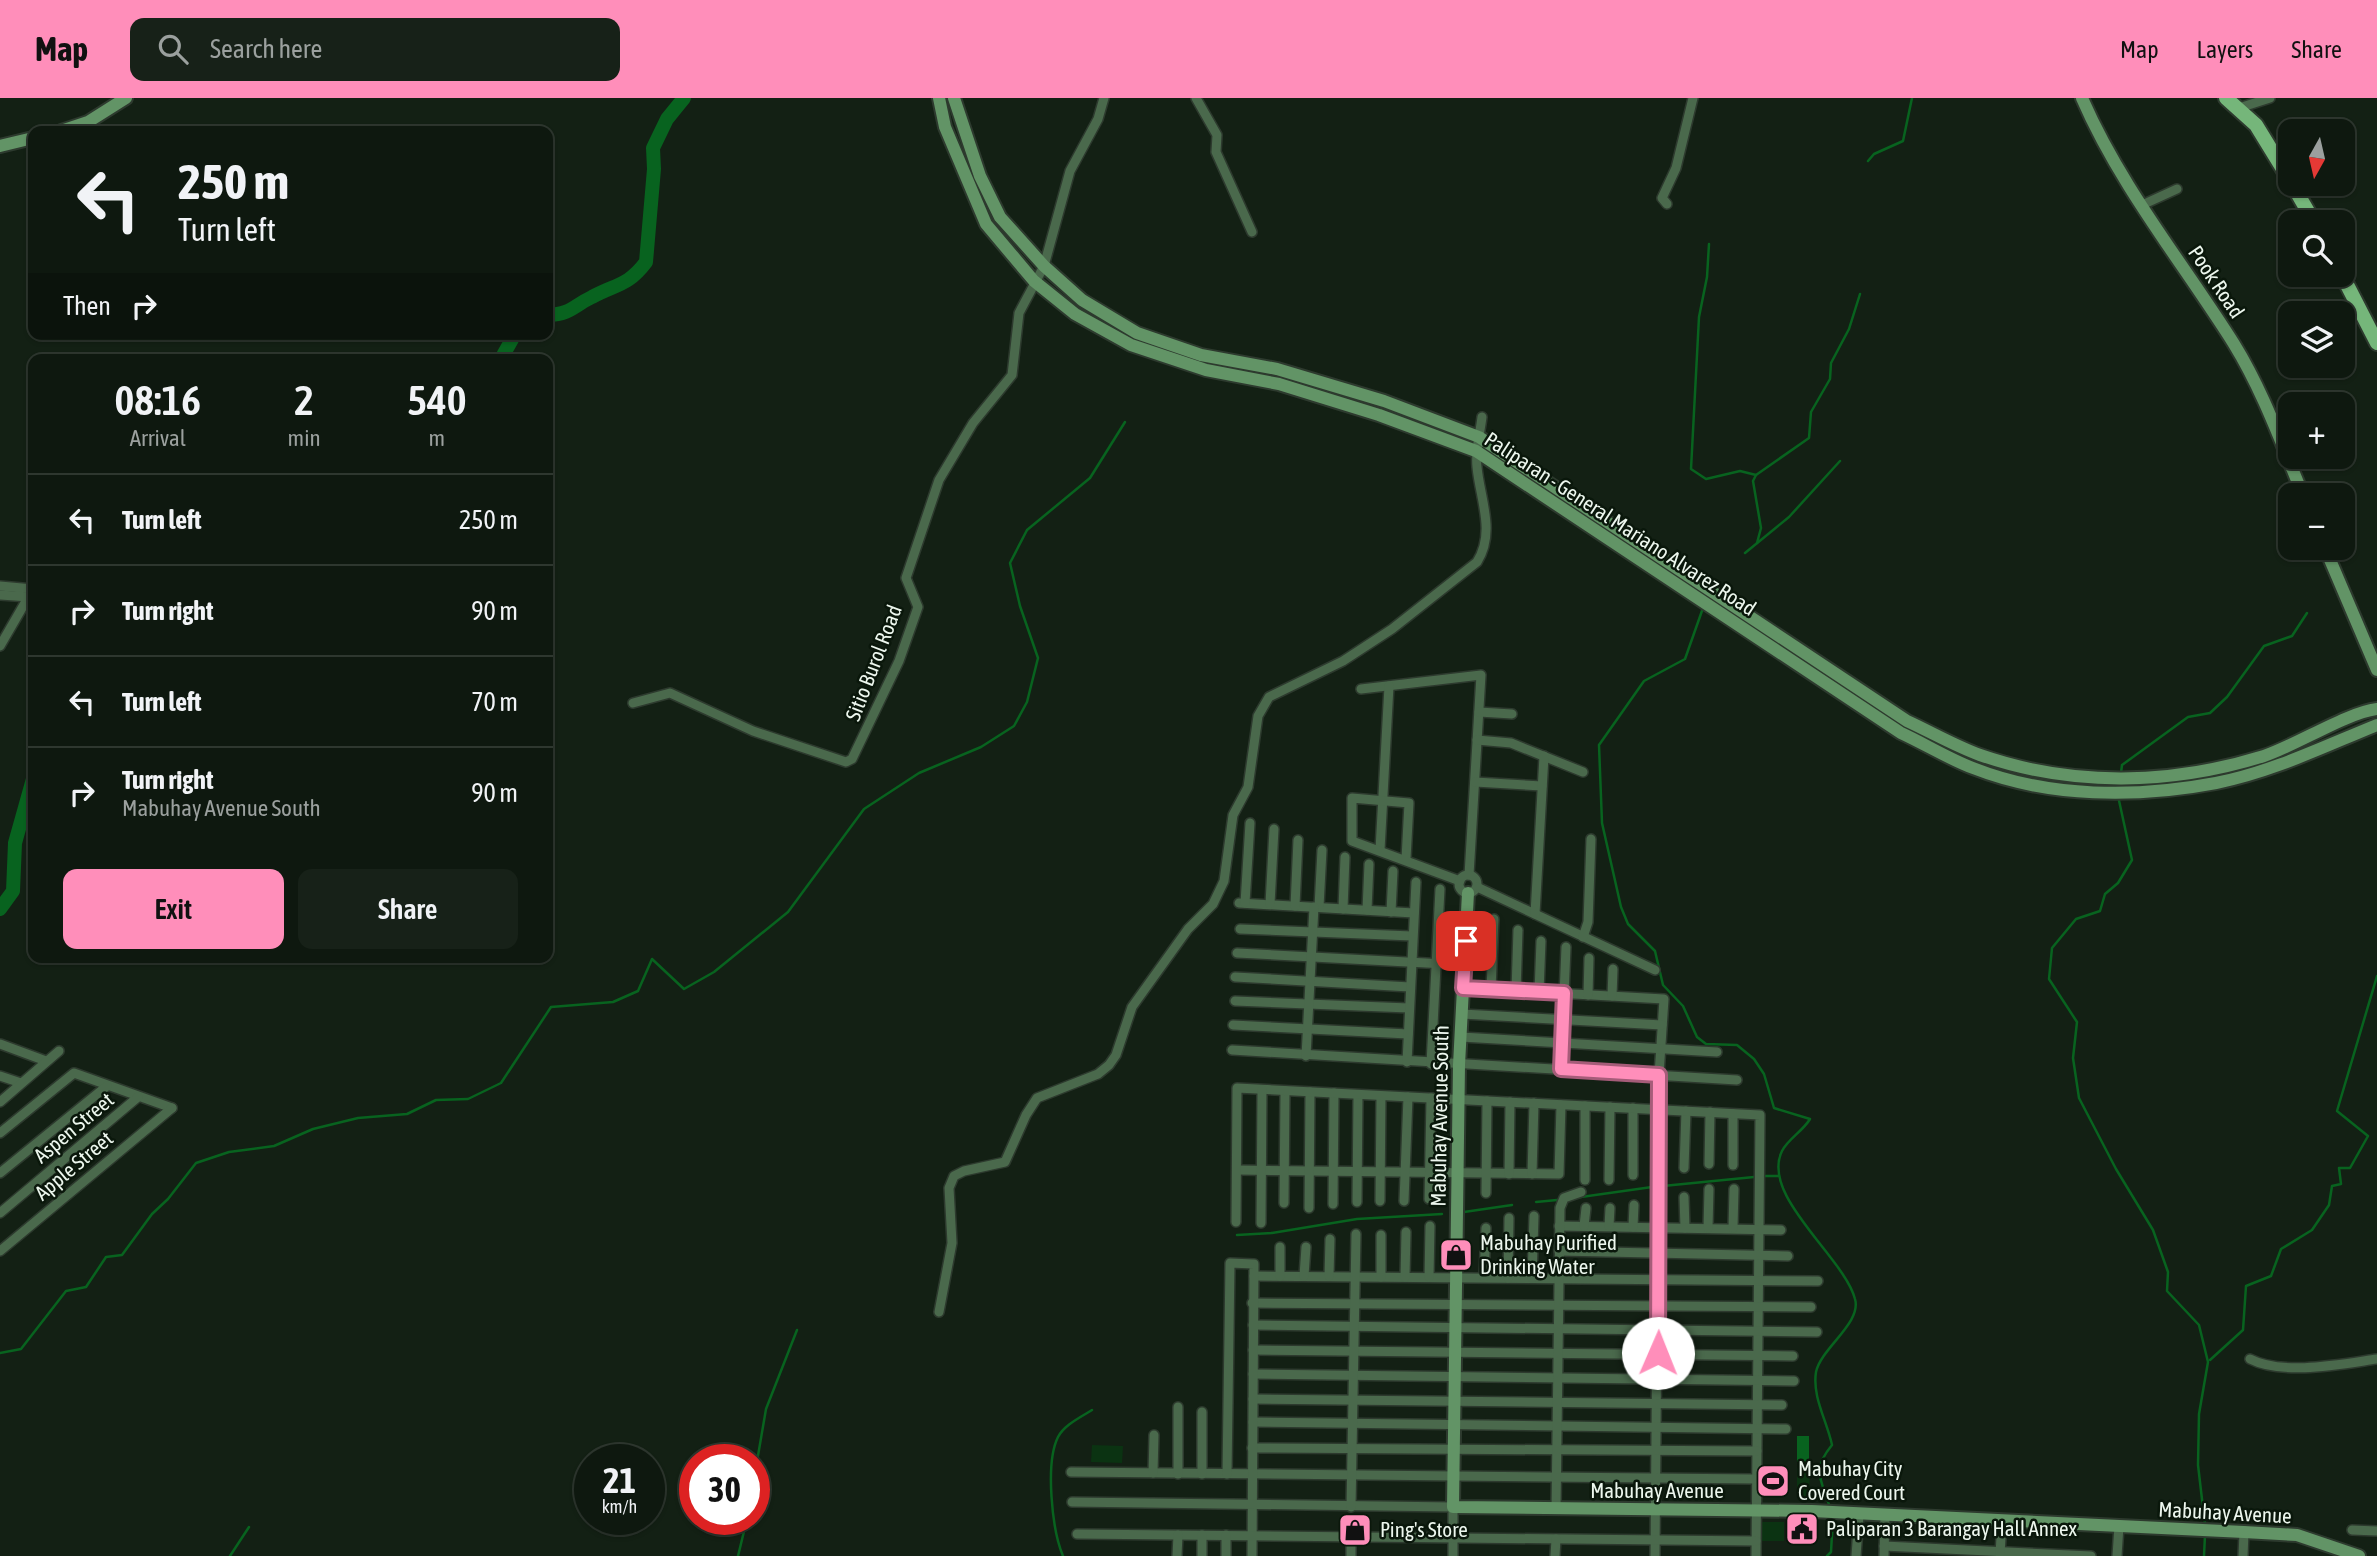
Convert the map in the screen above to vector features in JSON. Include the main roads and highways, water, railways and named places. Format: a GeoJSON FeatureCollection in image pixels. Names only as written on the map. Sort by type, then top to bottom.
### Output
{"type":"FeatureCollection","features":[{"type":"Feature","properties":{"kind":"main road"},"geometry":{"type":"LineString","coordinates":[[2226,98],[2264,135],[2278,160]]}},
{"type":"Feature","properties":{"kind":"main road"},"geometry":{"type":"LineString","coordinates":[[2348,287],[2377,342]]}},
{"type":"Feature","properties":{"kind":"waterway"},"geometry":{"type":"LineString","coordinates":[[553,314],[567,311],[621,284],[646,262],[654,169],[653,148],[667,119],[684,98]]}},
{"type":"Feature","properties":{"kind":"waterway"},"geometry":{"type":"LineString","coordinates":[[1868,161],[1874,154],[1903,141],[1912,98]]}},
{"type":"Feature","properties":{"kind":"waterway"},"geometry":{"type":"LineString","coordinates":[[1709,244],[1707,277],[1699,317],[1691,469],[1706,479],[1740,471],[1756,475]]}},
{"type":"Feature","properties":{"kind":"waterway"},"geometry":{"type":"LineString","coordinates":[[1757,543],[1761,528],[1753,481],[1756,475],[1809,438],[1811,412],[1830,379],[1831,363],[1849,329],[1860,294]]}},
{"type":"Feature","properties":{"kind":"waterway"},"geometry":{"type":"LineString","coordinates":[[504,354],[512,340]]}},
{"type":"Feature","properties":{"kind":"waterway"},"geometry":{"type":"LineString","coordinates":[[0,1353],[21,1349],[66,1291],[86,1287],[106,1257],[122,1255],[152,1214],[168,1199],[196,1163],[229,1152],[274,1146],[313,1129],[358,1118],[407,1114],[436,1100],[468,1099],[501,1083],[551,1007],[613,1002],[638,991],[652,959],[684,989],[714,972],[788,912],[864,809],[919,773],[981,747],[1014,726],[1027,702],[1038,658],[1020,606],[1010,563],[1027,530],[1090,478],[1125,422]]}},
{"type":"Feature","properties":{"kind":"waterway"},"geometry":{"type":"LineString","coordinates":[[1745,553],[1789,517],[1840,461]]}},
{"type":"Feature","properties":{"kind":"waterway"},"geometry":{"type":"LineString","coordinates":[[1703,608],[1685,659],[1644,681],[1599,745],[1602,823],[1621,907],[1628,924],[1655,951],[1663,985],[1683,1006],[1697,1037],[1706,1044],[1737,1045],[1754,1059],[1764,1074],[1774,1108],[1810,1119],[1782,1151],[1778,1169],[1793,1207],[1848,1282],[1856,1308],[1853,1317],[1825,1354],[1816,1372],[1816,1391],[1832,1445],[1825,1454],[1820,1469],[1821,1482],[1830,1508]]}},
{"type":"Feature","properties":{"kind":"waterway"},"geometry":{"type":"LineString","coordinates":[[2121,773],[2122,765],[2188,717],[2210,713],[2227,697],[2264,646],[2292,636],[2307,613]]}},
{"type":"Feature","properties":{"kind":"waterway"},"geometry":{"type":"LineString","coordinates":[[2118,796],[2132,860],[2118,883],[2105,894],[2100,911],[2076,919],[2052,948],[2049,979],[2077,1022],[2073,1058],[2079,1098],[2116,1169],[2153,1230],[2168,1272],[2167,1291],[2199,1325],[2208,1362],[2199,1414],[2198,1465],[2205,1525]]}},
{"type":"Feature","properties":{"kind":"waterway"},"geometry":{"type":"LineString","coordinates":[[0,909],[13,891],[15,843],[28,797]]}},
{"type":"Feature","properties":{"kind":"waterway"},"geometry":{"type":"LineString","coordinates":[[2210,1360],[2243,1330],[2246,1286],[2271,1276],[2281,1249],[2312,1230],[2329,1205],[2332,1186],[2341,1184],[2339,1168],[2350,1168],[2368,1136],[2337,1111],[2377,976]]}},
{"type":"Feature","properties":{"kind":"waterway"},"geometry":{"type":"LineString","coordinates":[[1763,1176],[1779,1176]]}},
{"type":"Feature","properties":{"kind":"waterway"},"geometry":{"type":"LineString","coordinates":[[1663,1186],[1754,1177]]}},
{"type":"Feature","properties":{"kind":"waterway"},"geometry":{"type":"LineString","coordinates":[[1574,1198],[1652,1187]]}},
{"type":"Feature","properties":{"kind":"waterway"},"geometry":{"type":"LineString","coordinates":[[1536,1202],[1557,1200]]}},
{"type":"Feature","properties":{"kind":"waterway"},"geometry":{"type":"LineString","coordinates":[[1464,1212],[1512,1205]]}},
{"type":"Feature","properties":{"kind":"waterway"},"geometry":{"type":"LineString","coordinates":[[1237,1235],[1272,1233],[1357,1219],[1442,1214]]}},
{"type":"Feature","properties":{"kind":"waterway"},"geometry":{"type":"LineString","coordinates":[[760,1444],[766,1409],[797,1330]]}},
{"type":"Feature","properties":{"kind":"waterway"},"geometry":{"type":"LineString","coordinates":[[1063,1556],[1051,1496],[1054,1449],[1064,1429],[1092,1410]]}},
{"type":"Feature","properties":{"kind":"waterway"},"geometry":{"type":"LineString","coordinates":[[1827,1556],[1831,1552],[1833,1517]]}},
{"type":"Feature","properties":{"kind":"waterway"},"geometry":{"type":"LineString","coordinates":[[230,1556],[249,1527]]}},
{"type":"Feature","properties":{"kind":"waterway"},"geometry":{"type":"LineString","coordinates":[[738,1556],[743,1535]]}},
{"type":"Feature","properties":{"kind":"waterway"},"geometry":{"type":"LineString","coordinates":[[2204,1556],[2205,1535]]}},
{"type":"Feature","properties":{"kind":"place","name":"Mabuhay Purified Drinking Water"},"geometry":{"type":"Point","coordinates":[1456,1255]}},
{"type":"Feature","properties":{"kind":"place","name":"Mabuhay City Covered Court"},"geometry":{"type":"Point","coordinates":[1773,1481]}},
{"type":"Feature","properties":{"kind":"place","name":"Paliparan 3 Barangay Hall Annex"},"geometry":{"type":"Point","coordinates":[1802,1529]}},
{"type":"Feature","properties":{"kind":"place","name":"Ping's Store"},"geometry":{"type":"Point","coordinates":[1355,1530]}}]}
